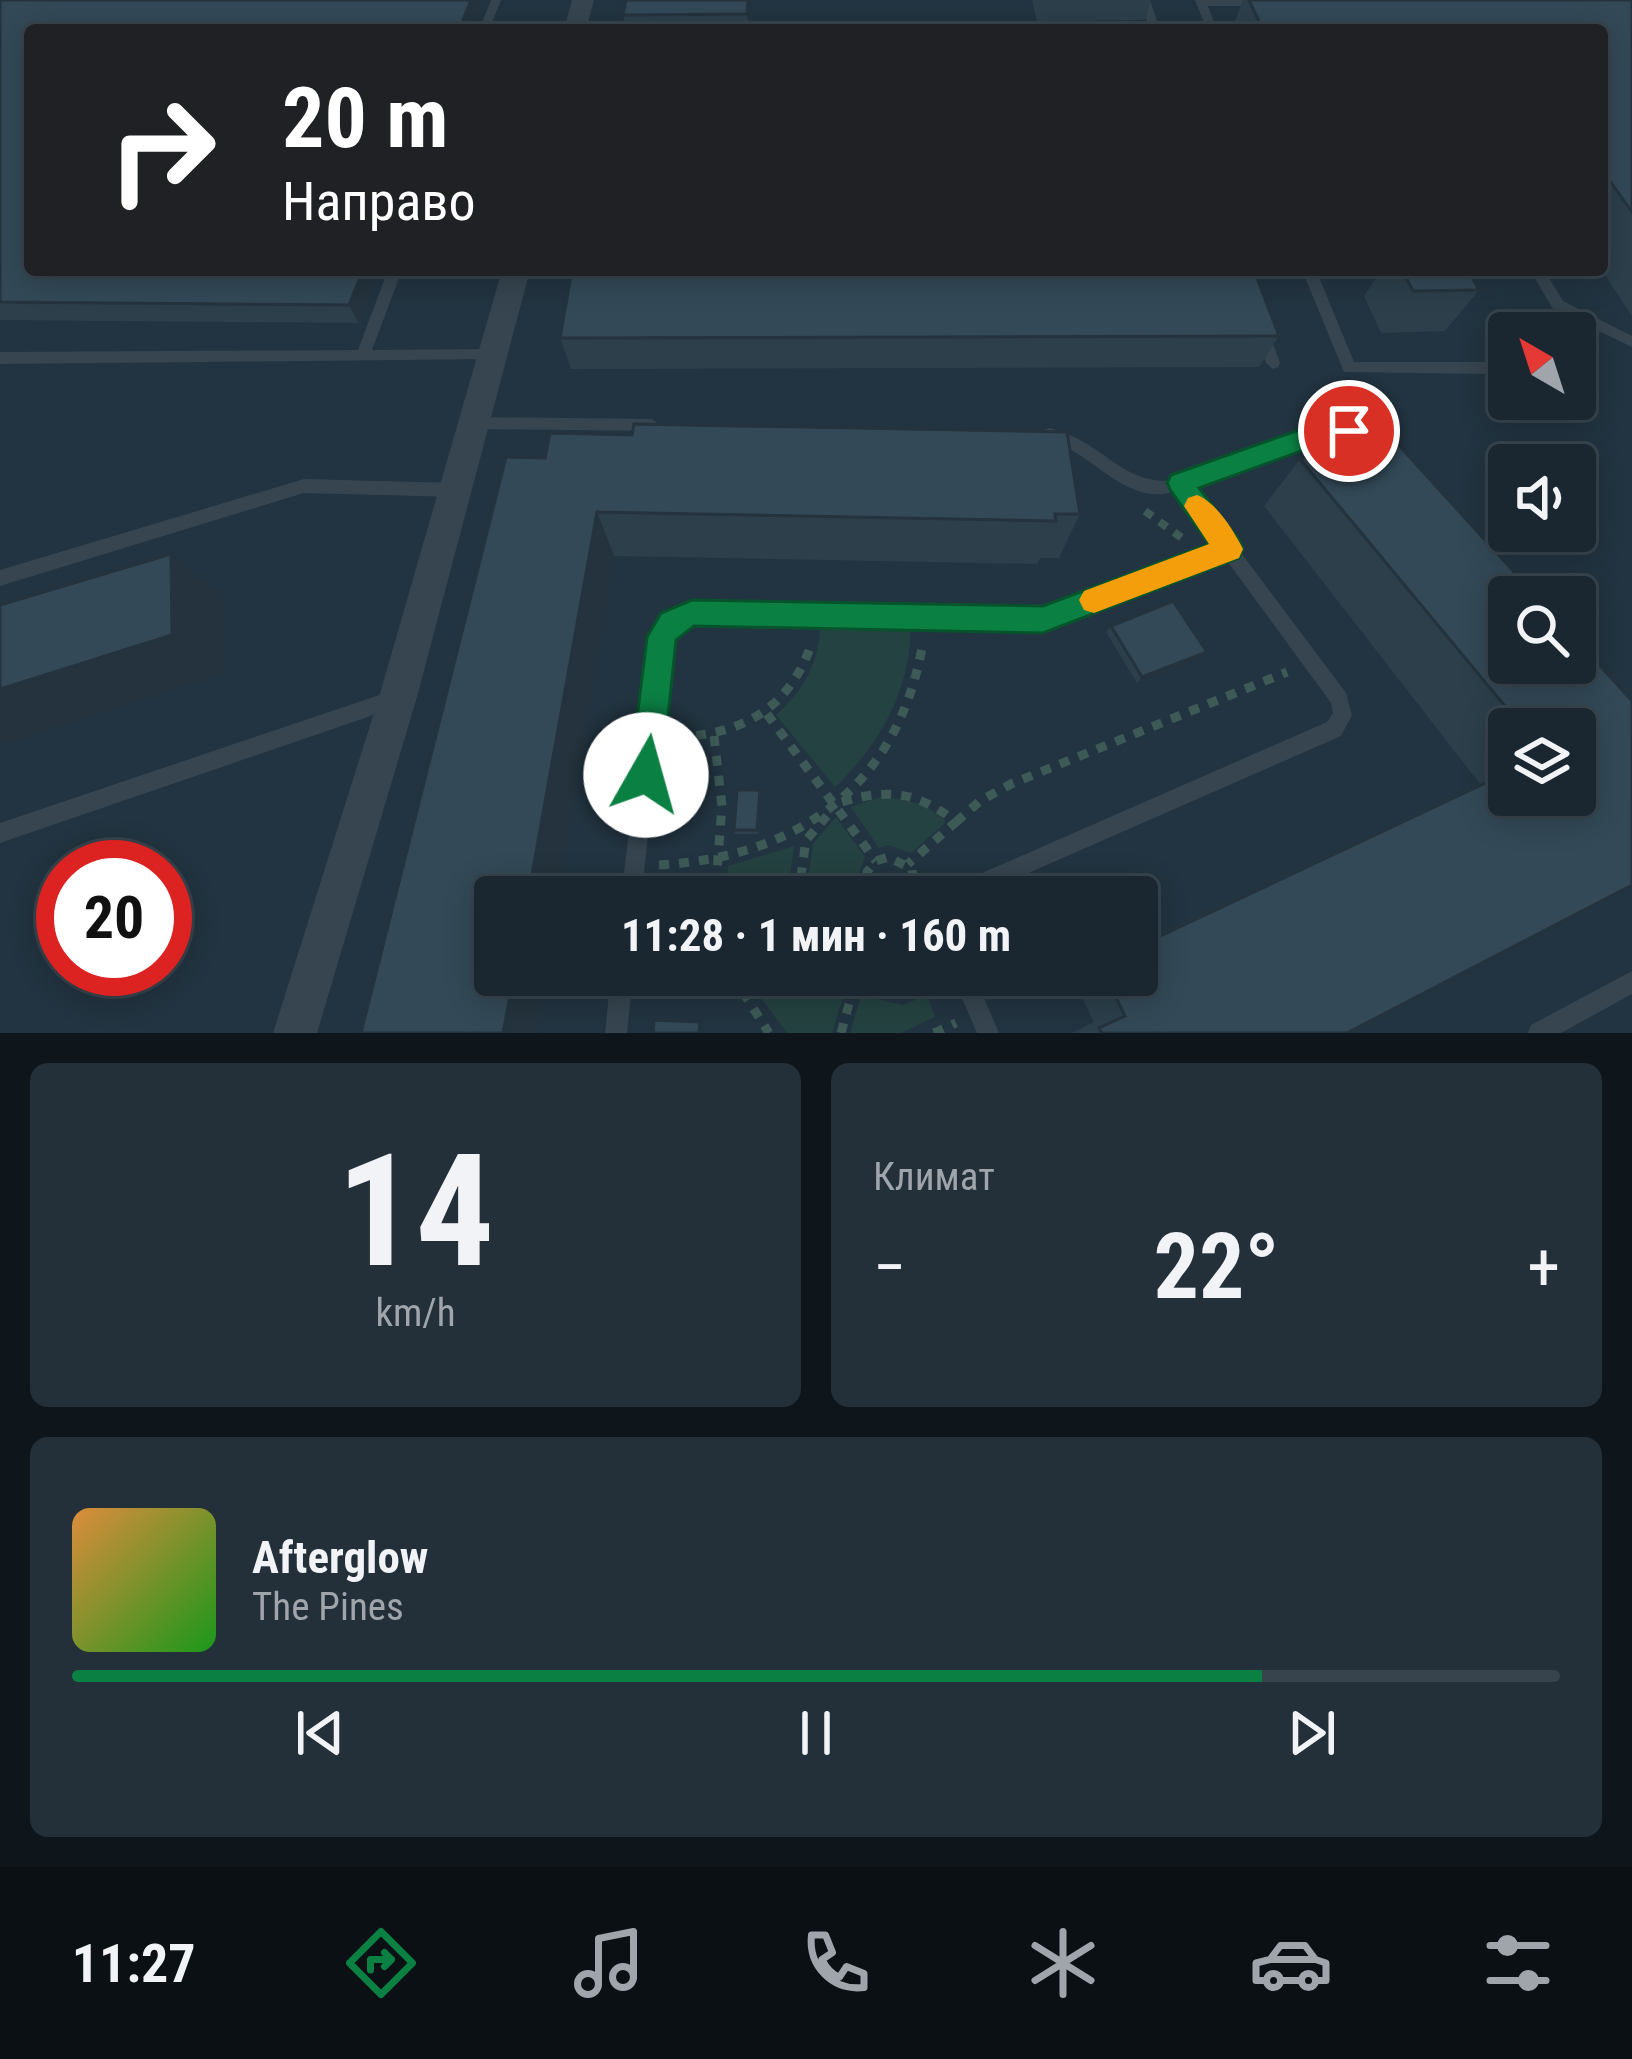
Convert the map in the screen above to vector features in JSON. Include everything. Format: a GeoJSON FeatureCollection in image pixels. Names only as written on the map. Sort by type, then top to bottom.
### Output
{"type":"FeatureCollection","features":[{"type":"Feature","properties":{"kind":"street"},"geometry":{"type":"LineString","coordinates":[[295,1033],[398,698],[514,276]]}},
{"type":"Feature","properties":{"kind":"lane"},"geometry":{"type":"LineString","coordinates":[[1200,2],[1272,4]]}},
{"type":"Feature","properties":{"kind":"lane"},"geometry":{"type":"LineString","coordinates":[[363,356],[393,276]]}},
{"type":"Feature","properties":{"kind":"lane"},"geometry":{"type":"LineString","coordinates":[[1311,276],[1349,368],[1488,368]]}},
{"type":"Feature","properties":{"kind":"lane"},"geometry":{"type":"LineString","coordinates":[[1541,276],[1558,304],[1632,342]]}},
{"type":"Feature","properties":{"kind":"lane"},"geometry":{"type":"LineString","coordinates":[[1253,307],[1273,363]]}},
{"type":"Feature","properties":{"kind":"lane"},"geometry":{"type":"LineString","coordinates":[[0,358],[494,355]]}},
{"type":"Feature","properties":{"kind":"lane"},"geometry":{"type":"LineString","coordinates":[[475,423],[681,426]]}},
{"type":"Feature","properties":{"kind":"lane"},"geometry":{"type":"LineString","coordinates":[[1033,432],[1074,444],[1148,488],[1180,483],[1333,429],[1364,435],[1391,459]]}},
{"type":"Feature","properties":{"kind":"lane"},"geometry":{"type":"LineString","coordinates":[[998,876],[1334,729],[1343,715],[1339,699],[1180,483]]}},
{"type":"Feature","properties":{"kind":"lane"},"geometry":{"type":"LineString","coordinates":[[0,578],[304,486],[456,490]]}},
{"type":"Feature","properties":{"kind":"lane"},"geometry":{"type":"LineString","coordinates":[[634,876],[662,637],[671,622],[692,613],[1043,620],[1229,549]]}},
{"type":"Feature","properties":{"kind":"lane"},"geometry":{"type":"LineString","coordinates":[[0,833],[398,698]]}},
{"type":"Feature","properties":{"kind":"lane"},"geometry":{"type":"LineString","coordinates":[[1539,1033],[1632,982]]}},
{"type":"Feature","properties":{"kind":"lane"},"geometry":{"type":"LineString","coordinates":[[616,1033],[620,996]]}},
{"type":"Feature","properties":{"kind":"lane"},"geometry":{"type":"LineString","coordinates":[[972,996],[988,1033]]}},
{"type":"Feature","properties":{"kind":"path"},"geometry":{"type":"LineString","coordinates":[[651,731],[674,737],[714,736],[766,714],[785,698],[809,658],[813,615]]}},
{"type":"Feature","properties":{"kind":"path"},"geometry":{"type":"LineString","coordinates":[[801,876],[806,840],[866,777],[906,716],[917,682],[923,617]]}},
{"type":"Feature","properties":{"kind":"path"},"geometry":{"type":"LineString","coordinates":[[908,865],[980,801],[1011,784],[1312,662]]}},
{"type":"Feature","properties":{"kind":"path"},"geometry":{"type":"LineString","coordinates":[[766,714],[838,804],[876,861]]}},
{"type":"Feature","properties":{"kind":"path"},"geometry":{"type":"LineString","coordinates":[[714,736],[720,765],[717,876]]}},
{"type":"Feature","properties":{"kind":"path"},"geometry":{"type":"LineString","coordinates":[[635,864],[718,861],[764,847],[838,804],[882,789],[928,798],[956,822]]}},
{"type":"Feature","properties":{"kind":"path"},"geometry":{"type":"LineString","coordinates":[[867,876],[876,861],[888,856],[908,865],[914,876]]}},
{"type":"Feature","properties":{"kind":"path"},"geometry":{"type":"LineString","coordinates":[[745,996],[769,1033]]}},
{"type":"Feature","properties":{"kind":"path"},"geometry":{"type":"LineString","coordinates":[[841,1033],[849,996]]}},
{"type":"Feature","properties":{"kind":"green space"},"geometry":{"type":"Polygon","coordinates":[[[820,626],[911,627],[905,673],[890,715],[866,753],[835,787],[776,715],[808,675],[820,626]]]}},
{"type":"Feature","properties":{"kind":"green space"},"geometry":{"type":"Polygon","coordinates":[[[883,796],[925,805],[946,822],[911,853],[888,845],[879,848],[851,807],[883,796]]]}},
{"type":"Feature","properties":{"kind":"green space"},"geometry":{"type":"Polygon","coordinates":[[[836,817],[865,857],[858,876],[809,876],[813,844],[836,817]]]}},
{"type":"Feature","properties":{"kind":"green space"},"geometry":{"type":"Polygon","coordinates":[[[794,846],[790,876],[727,876],[728,866],[794,846]]]}},
{"type":"Feature","properties":{"kind":"green space"},"geometry":{"type":"Polygon","coordinates":[[[760,996],[843,996],[832,1033],[787,1033],[760,996]]]}},
{"type":"Feature","properties":{"kind":"green space"},"geometry":{"type":"Polygon","coordinates":[[[861,996],[903,1005],[927,996],[935,1017],[901,1033],[850,1033],[861,996]]]}},
{"type":"Feature","properties":{"kind":"building"},"geometry":{"type":"Polygon","coordinates":[[[0,0],[471,0],[461,24],[24,24],[24,276],[361,276],[349,305],[0,302],[0,0]]]}},
{"type":"Feature","properties":{"kind":"building"},"geometry":{"type":"Polygon","coordinates":[[[626,0],[748,0],[747,14],[623,15],[626,0]]]}},
{"type":"Feature","properties":{"kind":"building"},"geometry":{"type":"Polygon","coordinates":[[[1249,0],[1632,0],[1632,212],[1608,178],[1608,24],[1260,24],[1249,0]]]}},
{"type":"Feature","properties":{"kind":"building"},"geometry":{"type":"Polygon","coordinates":[[[571,276],[1256,276],[1279,336],[560,338],[571,276]]]}},
{"type":"Feature","properties":{"kind":"building"},"geometry":{"type":"Polygon","coordinates":[[[1405,276],[1471,276],[1479,290],[1413,291],[1405,276]]]}},
{"type":"Feature","properties":{"kind":"building"},"geometry":{"type":"Polygon","coordinates":[[[634,424],[1067,432],[1080,514],[1055,514],[1056,521],[597,512],[532,876],[474,876],[474,996],[510,996],[503,1033],[361,1033],[506,457],[545,458],[550,433],[632,435],[634,424]]]}},
{"type":"Feature","properties":{"kind":"building"},"geometry":{"type":"Polygon","coordinates":[[[1384,429],[1488,543],[1488,552],[1496,552],[1518,576],[1488,576],[1488,684],[1596,684],[1596,661],[1632,701],[1632,885],[1347,1033],[1102,1033],[1099,1028],[1125,1016],[1115,996],[1158,996],[1158,937],[1488,782],[1488,816],[1596,816],[1596,708],[1507,708],[1300,459],[1384,429]]]}},
{"type":"Feature","properties":{"kind":"building"},"geometry":{"type":"Polygon","coordinates":[[[171,554],[172,635],[0,689],[0,605],[171,554]]]}},
{"type":"Feature","properties":{"kind":"building"},"geometry":{"type":"Polygon","coordinates":[[[1173,601],[1207,652],[1142,677],[1111,626],[1173,601]]]}},
{"type":"Feature","properties":{"kind":"building"},"geometry":{"type":"Polygon","coordinates":[[[737,790],[760,790],[757,830],[734,830],[737,790]]]}},
{"type":"Feature","properties":{"kind":"building"},"geometry":{"type":"Polygon","coordinates":[[[654,1020],[700,1022],[699,1033],[653,1033],[654,1020]]]}},
{"type":"Feature","properties":{"kind":"slow traffic"},"geometry":{"type":"LineString","coordinates":[[1094,600],[1229,549],[1197,506]]}},
{"type":"Feature","properties":{"kind":"route"},"geometry":{"type":"LineString","coordinates":[[646,775],[662,637],[671,622],[692,613],[1043,620],[1229,549],[1180,483],[1333,429],[1349,431]]}}]}
